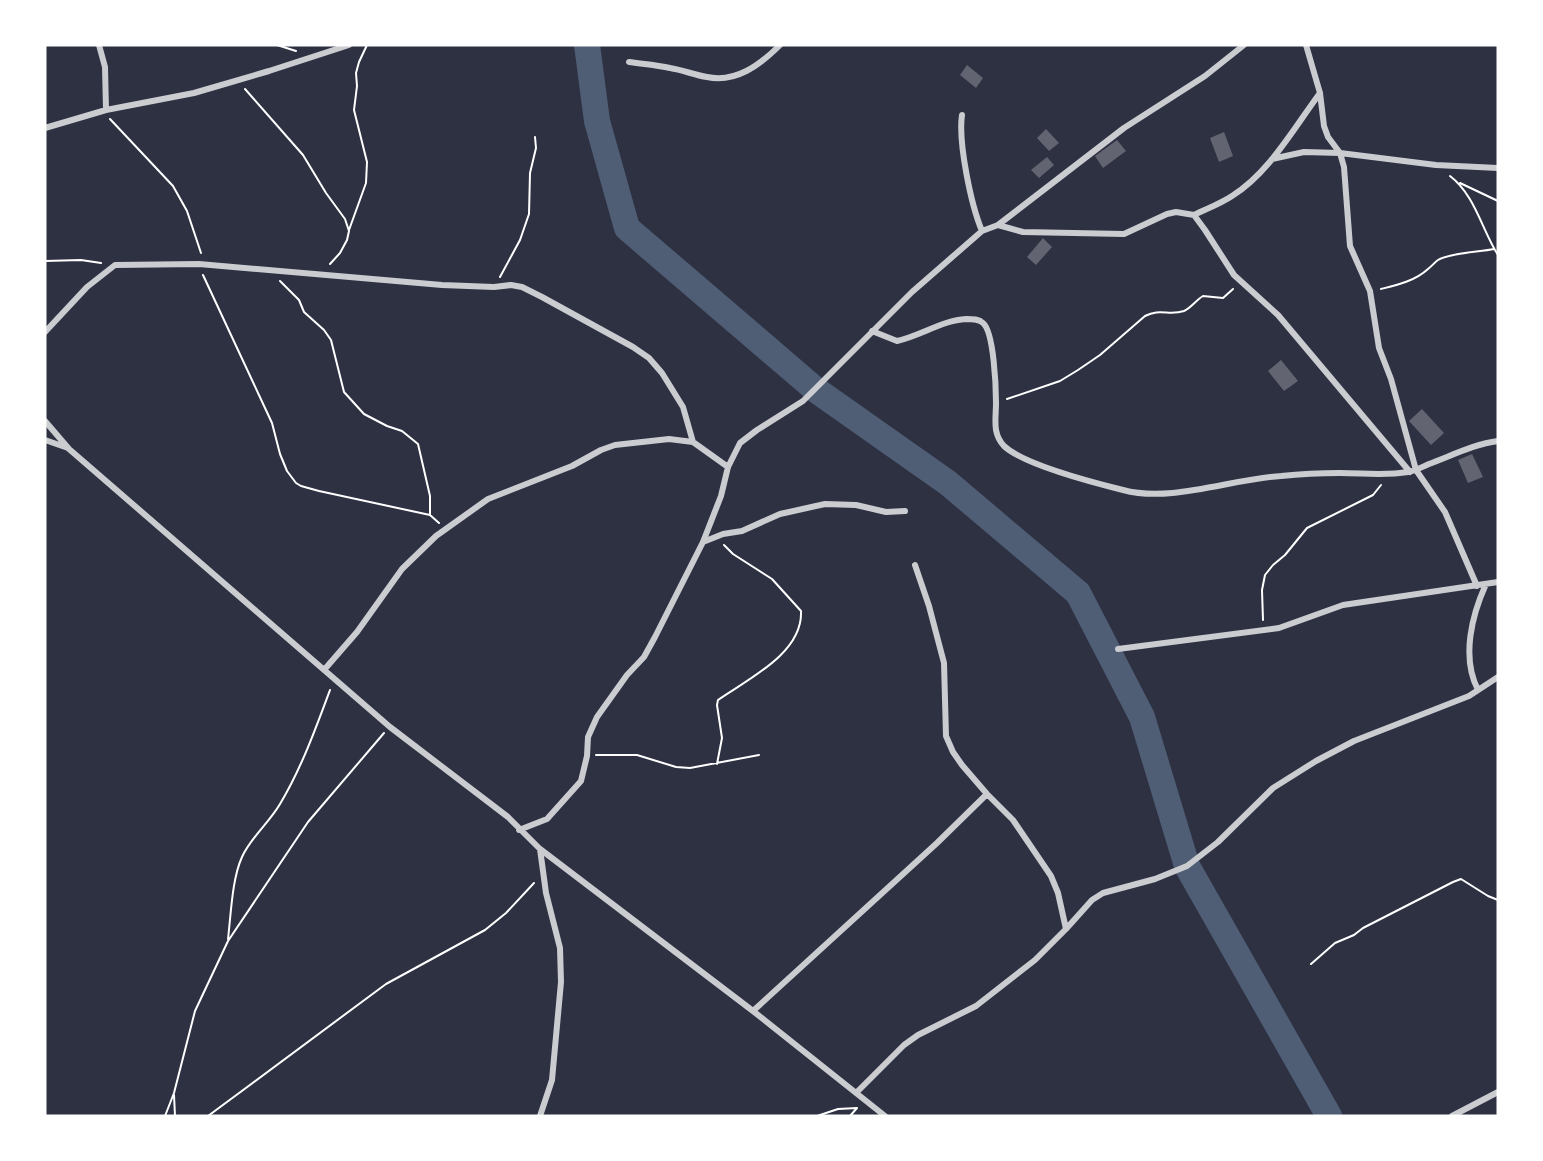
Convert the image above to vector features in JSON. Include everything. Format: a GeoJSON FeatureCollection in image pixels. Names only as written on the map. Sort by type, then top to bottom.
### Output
{"type":"FeatureCollection","features":[{"type":"Feature","properties":{"kind":"street"},"geometry":{"type":"LineString","coordinates":[[99,45],[105,67],[104,110]]}},
{"type":"Feature","properties":{"kind":"street"},"geometry":{"type":"LineString","coordinates":[[45,128],[104,110],[194,93],[332,48],[349,45]]}},
{"type":"Feature","properties":{"kind":"street"},"geometry":{"type":"LineString","coordinates":[[629,62],[671,68],[710,78],[734,76],[751,70],[780,45]]}},
{"type":"Feature","properties":{"kind":"street"},"geometry":{"type":"LineString","coordinates":[[519,830],[547,819],[581,782],[587,756],[588,737],[597,717],[627,675],[644,657],[703,542],[721,495],[728,467],[741,443],[809,396],[912,292],[982,231],[998,225],[1124,128],[1205,75],[1244,45]]}},
{"type":"Feature","properties":{"kind":"street"},"geometry":{"type":"LineString","coordinates":[[1306,45],[1320,93],[1324,126],[1328,137],[1340,153],[1344,167],[1350,246],[1370,291],[1379,348],[1391,379],[1413,471]]}},
{"type":"Feature","properties":{"kind":"street"},"geometry":{"type":"LineString","coordinates":[[998,225],[1023,232],[1124,234],[1167,214],[1176,212],[1194,215],[1231,197],[1246,185],[1272,159],[1320,93]]}},
{"type":"Feature","properties":{"kind":"street"},"geometry":{"type":"LineString","coordinates":[[962,115],[961,132],[968,180],[976,216],[982,231]]}},
{"type":"Feature","properties":{"kind":"street"},"geometry":{"type":"LineString","coordinates":[[1272,159],[1304,152],[1340,153],[1436,165],[1498,168]]}},
{"type":"Feature","properties":{"kind":"street"},"geometry":{"type":"LineString","coordinates":[[1194,215],[1240,282],[1278,315],[1413,471],[1448,518],[1477,586]]}},
{"type":"Feature","properties":{"kind":"street"},"geometry":{"type":"LineString","coordinates":[[45,332],[87,286],[116,266],[202,264],[442,285],[494,287],[511,285],[522,287],[649,358],[662,373],[683,406],[693,442]]}},
{"type":"Feature","properties":{"kind":"street"},"geometry":{"type":"LineString","coordinates":[[872,331],[897,341],[963,319],[982,321],[987,327],[990,341],[996,402],[994,422],[997,435],[1005,446],[1027,459],[1056,471],[1126,491],[1154,494],[1278,476],[1340,473],[1368,475],[1413,471],[1482,444],[1498,441]]}},
{"type":"Feature","properties":{"kind":"street"},"geometry":{"type":"LineString","coordinates":[[45,421],[69,449],[390,727],[508,817],[540,849],[753,1011],[885,1116]]}},
{"type":"Feature","properties":{"kind":"street"},"geometry":{"type":"LineString","coordinates":[[324,670],[357,632],[402,569],[436,536],[488,499],[572,466],[601,450],[615,446],[669,439],[693,442],[728,467]]}},
{"type":"Feature","properties":{"kind":"street"},"geometry":{"type":"LineString","coordinates":[[45,440],[69,449]]}},
{"type":"Feature","properties":{"kind":"street"},"geometry":{"type":"LineString","coordinates":[[703,542],[716,536],[742,531],[780,514],[825,504],[856,505],[886,512],[905,511]]}},
{"type":"Feature","properties":{"kind":"street"},"geometry":{"type":"LineString","coordinates":[[915,565],[944,663],[946,736],[962,765],[1013,820],[1052,876],[1066,929]]}},
{"type":"Feature","properties":{"kind":"street"},"geometry":{"type":"LineString","coordinates":[[1118,649],[1279,628],[1343,605],[1498,582]]}},
{"type":"Feature","properties":{"kind":"street"},"geometry":{"type":"LineString","coordinates":[[1478,690],[1473,680],[1469,653],[1474,616],[1486,584]]}},
{"type":"Feature","properties":{"kind":"street"},"geometry":{"type":"LineString","coordinates":[[857,1092],[904,1045],[918,1035],[976,1006],[1035,960],[1092,900],[1103,893],[1155,879],[1187,866],[1218,842],[1273,788],[1316,761],[1354,741],[1450,704],[1498,677]]}},
{"type":"Feature","properties":{"kind":"street"},"geometry":{"type":"LineString","coordinates":[[753,1011],[937,843],[987,794]]}},
{"type":"Feature","properties":{"kind":"street"},"geometry":{"type":"LineString","coordinates":[[540,849],[546,893],[560,948],[561,982],[552,1080],[540,1116]]}},
{"type":"Feature","properties":{"kind":"street"},"geometry":{"type":"LineString","coordinates":[[1452,1116],[1498,1092]]}},
{"type":"Feature","properties":{"kind":"path"},"geometry":{"type":"LineString","coordinates":[[320,274],[340,253],[347,240],[366,183],[367,162],[354,110],[356,74],[367,45]]}},
{"type":"Feature","properties":{"kind":"path"},"geometry":{"type":"LineString","coordinates":[[237,80],[303,155],[345,219],[349,231]]}},
{"type":"Feature","properties":{"kind":"path"},"geometry":{"type":"LineString","coordinates":[[104,110],[173,186],[186,211],[202,264],[248,374],[272,423],[287,471],[301,486],[430,515],[446,529]]}},
{"type":"Feature","properties":{"kind":"path"},"geometry":{"type":"LineString","coordinates":[[494,287],[520,240],[529,214],[530,172],[536,148],[535,137]]}},
{"type":"Feature","properties":{"kind":"path"},"geometry":{"type":"LineString","coordinates":[[1436,165],[1458,182],[1498,201]]}},
{"type":"Feature","properties":{"kind":"path"},"geometry":{"type":"LineString","coordinates":[[1458,182],[1498,255]]}},
{"type":"Feature","properties":{"kind":"path"},"geometry":{"type":"LineString","coordinates":[[1370,291],[1398,285],[1415,278],[1439,259],[1494,249]]}},
{"type":"Feature","properties":{"kind":"path"},"geometry":{"type":"LineString","coordinates":[[45,261],[81,260],[116,266]]}},
{"type":"Feature","properties":{"kind":"path"},"geometry":{"type":"LineString","coordinates":[[262,269],[290,289],[299,300],[304,312],[324,330],[331,340],[344,392],[364,414],[402,431],[418,444],[430,496],[430,515]]}},
{"type":"Feature","properties":{"kind":"path"},"geometry":{"type":"LineString","coordinates":[[996,402],[1060,381],[1100,355],[1154,312],[1183,311],[1203,296],[1222,298],[1240,282]]}},
{"type":"Feature","properties":{"kind":"path"},"geometry":{"type":"LineString","coordinates":[[1263,630],[1262,590],[1265,575],[1307,528],[1373,495],[1390,473]]}},
{"type":"Feature","properties":{"kind":"path"},"geometry":{"type":"LineString","coordinates":[[716,536],[733,554],[772,579],[801,611],[802,621],[794,640],[781,655],[718,700],[722,738],[717,764]]}},
{"type":"Feature","properties":{"kind":"path"},"geometry":{"type":"LineString","coordinates":[[228,941],[238,869],[242,856],[280,804],[316,730],[334,679]]}},
{"type":"Feature","properties":{"kind":"path"},"geometry":{"type":"LineString","coordinates":[[165,1116],[174,1094],[195,1011],[228,941],[308,822],[390,727]]}},
{"type":"Feature","properties":{"kind":"path"},"geometry":{"type":"LineString","coordinates":[[587,756],[614,753],[638,755],[676,767],[690,768],[759,755]]}},
{"type":"Feature","properties":{"kind":"path"},"geometry":{"type":"LineString","coordinates":[[208,1116],[386,984],[485,930],[506,913],[544,873]]}},
{"type":"Feature","properties":{"kind":"path"},"geometry":{"type":"LineString","coordinates":[[1311,964],[1335,944],[1461,879],[1498,900]]}},
{"type":"Feature","properties":{"kind":"path"},"geometry":{"type":"LineString","coordinates":[[174,1094],[175,1116]]}},
{"type":"Feature","properties":{"kind":"path"},"geometry":{"type":"LineString","coordinates":[[817,1116],[838,1108],[857,1108]]}},
{"type":"Feature","properties":{"kind":"building"},"geometry":{"type":"Polygon","coordinates":[[[967,65],[983,78],[976,88],[960,75],[967,65]]]}},
{"type":"Feature","properties":{"kind":"building"},"geometry":{"type":"Polygon","coordinates":[[[1046,129],[1059,143],[1049,151],[1037,138],[1046,129]]]}},
{"type":"Feature","properties":{"kind":"building"},"geometry":{"type":"Polygon","coordinates":[[[1224,132],[1233,156],[1219,162],[1210,138],[1224,132]]]}},
{"type":"Feature","properties":{"kind":"building"},"geometry":{"type":"Polygon","coordinates":[[[1117,140],[1126,151],[1103,168],[1095,156],[1117,140]]]}},
{"type":"Feature","properties":{"kind":"building"},"geometry":{"type":"Polygon","coordinates":[[[1047,157],[1054,165],[1039,178],[1031,170],[1047,157]]]}},
{"type":"Feature","properties":{"kind":"building"},"geometry":{"type":"Polygon","coordinates":[[[1043,238],[1052,247],[1036,265],[1027,257],[1043,238]]]}},
{"type":"Feature","properties":{"kind":"building"},"geometry":{"type":"Polygon","coordinates":[[[1281,360],[1298,381],[1284,391],[1268,371],[1281,360]]]}},
{"type":"Feature","properties":{"kind":"building"},"geometry":{"type":"Polygon","coordinates":[[[1422,409],[1444,433],[1431,445],[1409,421],[1422,409]]]}},
{"type":"Feature","properties":{"kind":"building"},"geometry":{"type":"Polygon","coordinates":[[[1472,454],[1483,477],[1468,483],[1458,460],[1472,454]]]}},
{"type":"Feature","properties":{"kind":"waterway"},"geometry":{"type":"LineString","coordinates":[[587,45],[597,121],[627,228],[816,390],[948,483],[1078,593],[1142,717],[1187,866],[1329,1116]]}}]}
